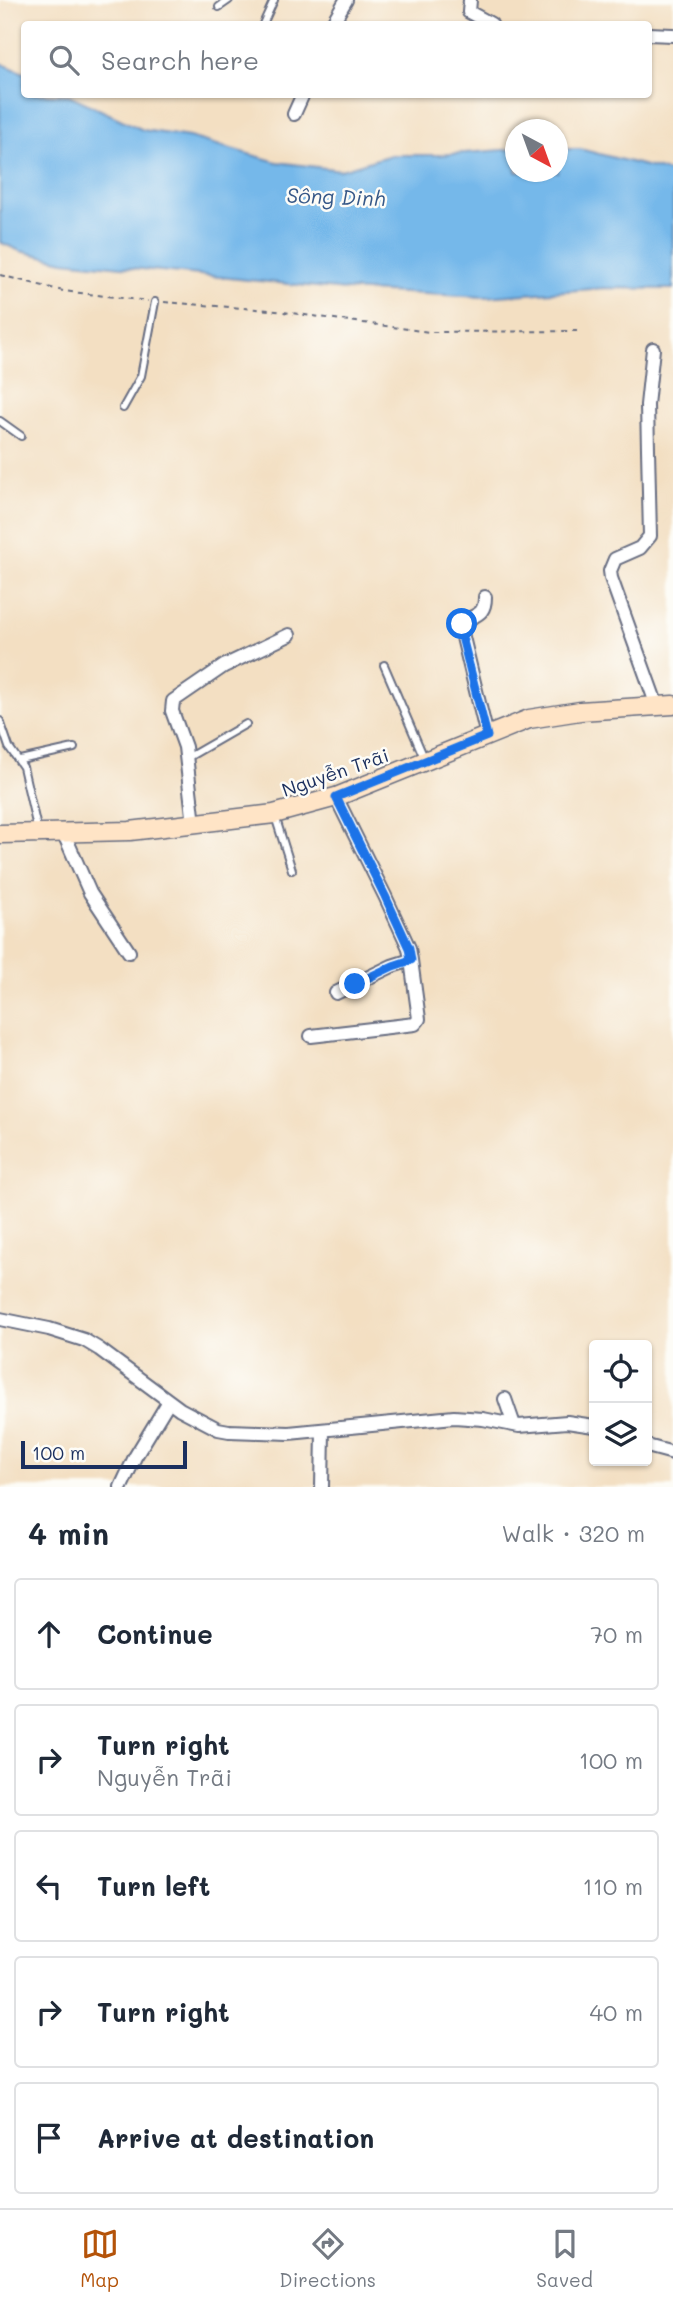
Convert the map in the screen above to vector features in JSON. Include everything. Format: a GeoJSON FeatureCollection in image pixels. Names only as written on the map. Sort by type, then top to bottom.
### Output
{"type":"FeatureCollection","features":[{"type":"Feature","properties":{"kind":"main road","name":"Nguyễn Trãi"},"geometry":{"type":"LineString","coordinates":[[0,834],[130,831],[274,814],[336,797],[514,724],[557,713],[665,706]]}},
{"type":"Feature","properties":{"kind":"street"},"geometry":{"type":"LineString","coordinates":[[334,21],[348,0],[358,0]]}},
{"type":"Feature","properties":{"kind":"street"},"geometry":{"type":"LineString","coordinates":[[470,0],[469,12],[486,21]]}},
{"type":"Feature","properties":{"kind":"street"},"geometry":{"type":"LineString","coordinates":[[652,34],[673,35]]}},
{"type":"Feature","properties":{"kind":"street"},"geometry":{"type":"LineString","coordinates":[[294,114],[301,98]]}},
{"type":"Feature","properties":{"kind":"street"},"geometry":{"type":"LineString","coordinates":[[653,349],[647,405],[650,536],[645,545],[615,559],[610,571],[665,706]]}},
{"type":"Feature","properties":{"kind":"street"},"geometry":{"type":"LineString","coordinates":[[485,597],[482,612],[462,624],[460,629],[487,736]]}},
{"type":"Feature","properties":{"kind":"street"},"geometry":{"type":"LineString","coordinates":[[194,824],[187,758],[182,735],[172,711],[173,701],[224,666],[289,635]]}},
{"type":"Feature","properties":{"kind":"street"},"geometry":{"type":"LineString","coordinates":[[311,1036],[415,1024],[419,1019],[409,948],[336,797]]}},
{"type":"Feature","properties":{"kind":"street"},"geometry":{"type":"LineString","coordinates":[[64,834],[90,893],[129,952]]}},
{"type":"Feature","properties":{"kind":"street"},"geometry":{"type":"LineString","coordinates":[[336,993],[411,960]]}},
{"type":"Feature","properties":{"kind":"street"},"geometry":{"type":"LineString","coordinates":[[0,1319],[49,1329],[84,1340],[194,1417],[218,1429],[229,1431],[323,1431],[454,1417],[514,1425],[538,1426],[579,1422],[589,1425]]}},
{"type":"Feature","properties":{"kind":"street"},"geometry":{"type":"LineString","coordinates":[[505,1399],[514,1425]]}},
{"type":"Feature","properties":{"kind":"street"},"geometry":{"type":"LineString","coordinates":[[121,1487],[135,1457],[169,1401]]}},
{"type":"Feature","properties":{"kind":"street"},"geometry":{"type":"LineString","coordinates":[[322,1487],[323,1431]]}},
{"type":"Feature","properties":{"kind":"street"},"geometry":{"type":"LineString","coordinates":[[652,1447],[673,1453]]}},
{"type":"Feature","properties":{"kind":"lane"},"geometry":{"type":"LineString","coordinates":[[219,7],[229,0]]}},
{"type":"Feature","properties":{"kind":"lane"},"geometry":{"type":"LineString","coordinates":[[264,21],[274,0]]}},
{"type":"Feature","properties":{"kind":"lane"},"geometry":{"type":"LineString","coordinates":[[123,408],[141,376],[155,302]]}},
{"type":"Feature","properties":{"kind":"lane"},"geometry":{"type":"LineString","coordinates":[[0,421],[21,436]]}},
{"type":"Feature","properties":{"kind":"lane"},"geometry":{"type":"LineString","coordinates":[[384,665],[426,761]]}},
{"type":"Feature","properties":{"kind":"lane"},"geometry":{"type":"LineString","coordinates":[[0,721],[9,747],[20,760],[38,834]]}},
{"type":"Feature","properties":{"kind":"lane"},"geometry":{"type":"LineString","coordinates":[[187,758],[246,724]]}},
{"type":"Feature","properties":{"kind":"lane"},"geometry":{"type":"LineString","coordinates":[[20,760],[74,748]]}},
{"type":"Feature","properties":{"kind":"lane"},"geometry":{"type":"LineString","coordinates":[[274,814],[292,870]]}},
{"type":"Feature","properties":{"kind":"path"},"geometry":{"type":"LineString","coordinates":[[0,275],[62,291],[155,302],[268,310],[429,332],[577,331]]}},
{"type":"Feature","properties":{"kind":"water","name":"Sông Dinh"},"geometry":{"type":"Polygon","coordinates":[[[0,63],[21,72],[21,98],[75,98],[143,130],[189,137],[277,162],[341,170],[391,155],[439,155],[505,150],[505,182],[568,182],[568,149],[580,149],[673,173],[673,289],[605,288],[484,297],[346,290],[64,261],[20,251],[0,242],[0,63]]]}},
{"type":"Feature","properties":{"kind":"route"},"geometry":{"type":"LineString","coordinates":[[355,984],[411,960],[409,948],[336,797],[487,736],[460,629],[462,624]]}}]}
